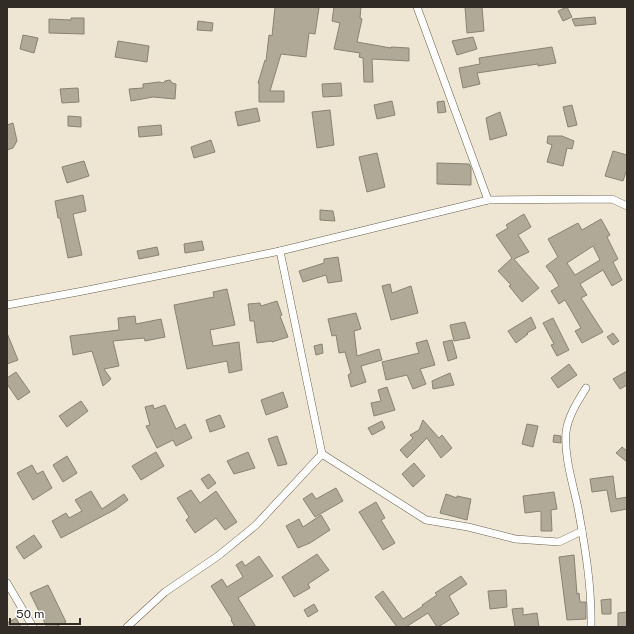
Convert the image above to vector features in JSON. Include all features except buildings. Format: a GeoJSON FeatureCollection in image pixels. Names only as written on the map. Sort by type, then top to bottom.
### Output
{"type":"FeatureCollection","features":[{"type":"Feature","properties":{"kind":"street"},"geometry":{"type":"LineString","coordinates":[[417,7],[488,200]]}},
{"type":"Feature","properties":{"kind":"street"},"geometry":{"type":"LineString","coordinates":[[7,305],[280,251],[488,200],[612,199],[627,206]]}},
{"type":"Feature","properties":{"kind":"street"},"geometry":{"type":"LineString","coordinates":[[280,251],[322,454],[426,520],[468,527],[515,539],[559,542],[582,531]]}},
{"type":"Feature","properties":{"kind":"street"},"geometry":{"type":"LineString","coordinates":[[586,388],[572,413],[566,432],[567,456],[582,531],[591,602],[591,627]]}},
{"type":"Feature","properties":{"kind":"street"},"geometry":{"type":"LineString","coordinates":[[127,627],[165,592],[218,556],[256,525],[322,454]]}},
{"type":"Feature","properties":{"kind":"street"},"geometry":{"type":"LineString","coordinates":[[7,583],[33,627]]}}]}
